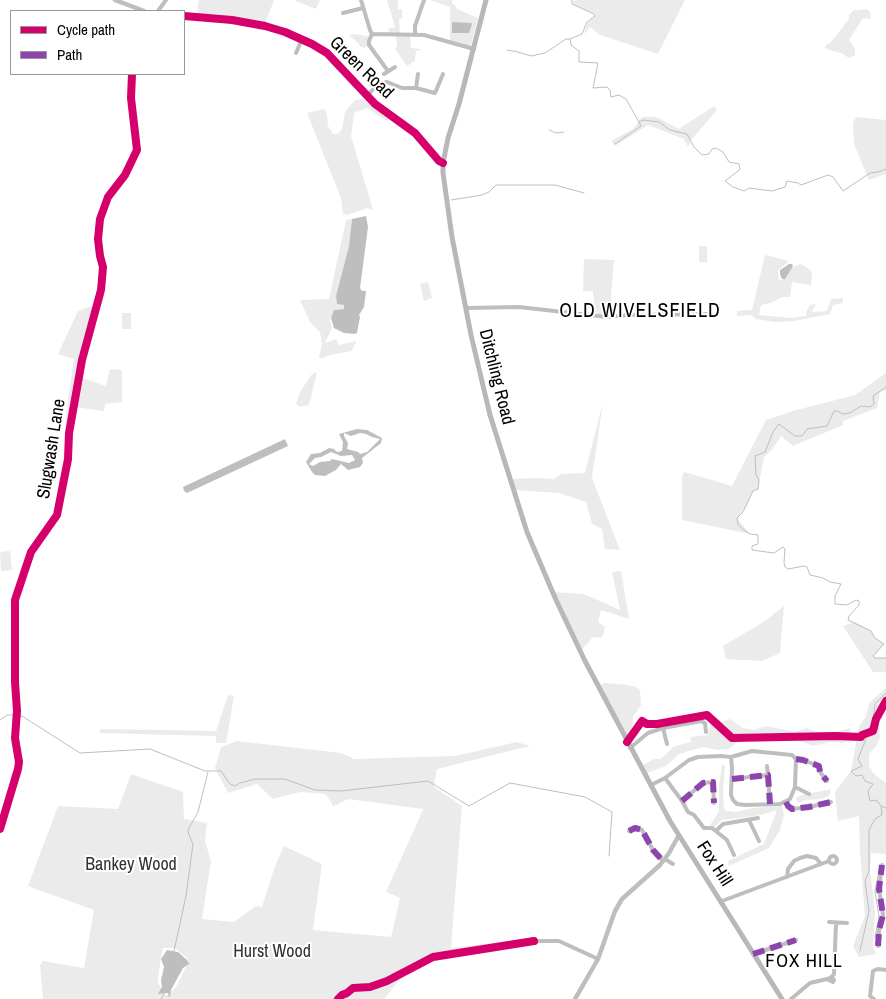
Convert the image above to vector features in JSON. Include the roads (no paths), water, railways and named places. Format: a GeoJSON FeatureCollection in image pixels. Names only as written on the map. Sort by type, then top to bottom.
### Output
{"type":"FeatureCollection","features":[{"type":"Feature","properties":{"kind":"main road","name":"Ditchling Road"},"geometry":{"type":"LineString","coordinates":[[486,0],[459,104],[448,138],[443,164],[449,216],[466,308],[490,414],[528,532],[580,652],[627,742]]}},
{"type":"Feature","properties":{"kind":"main road","name":"Fox Hill"},"geometry":{"type":"LineString","coordinates":[[627,742],[679,835],[782,999]]}},
{"type":"Feature","properties":{"kind":"street"},"geometry":{"type":"LineString","coordinates":[[115,0],[141,10]]}},
{"type":"Feature","properties":{"kind":"street"},"geometry":{"type":"LineString","coordinates":[[361,0],[372,34],[369,45],[386,73],[395,67]]}},
{"type":"Feature","properties":{"kind":"street"},"geometry":{"type":"LineString","coordinates":[[415,35],[415,26],[424,0]]}},
{"type":"Feature","properties":{"kind":"street"},"geometry":{"type":"LineString","coordinates":[[343,13],[364,8]]}},
{"type":"Feature","properties":{"kind":"street","name":"Green Road"},"geometry":{"type":"LineString","coordinates":[[185,16],[232,20],[265,26],[302,39],[326,53],[366,96],[387,114],[415,133],[439,162],[443,164]]}},
{"type":"Feature","properties":{"kind":"street"},"geometry":{"type":"LineString","coordinates":[[372,34],[424,35],[474,49]]}},
{"type":"Feature","properties":{"kind":"street"},"geometry":{"type":"LineString","coordinates":[[296,53],[302,39]]}},
{"type":"Feature","properties":{"kind":"street"},"geometry":{"type":"LineString","coordinates":[[416,88],[418,74]]}},
{"type":"Feature","properties":{"kind":"street"},"geometry":{"type":"LineString","coordinates":[[366,96],[376,86],[387,82],[402,88],[416,88],[435,93],[443,74]]}},
{"type":"Feature","properties":{"kind":"street","name":"Slugwash Lane"},"geometry":{"type":"LineString","coordinates":[[0,829],[19,762],[15,738],[17,711],[15,600],[31,552],[57,516],[68,459],[73,406],[85,344],[103,278],[98,239],[100,219],[106,202],[125,175],[137,150],[131,98],[132,75]]}},
{"type":"Feature","properties":{"kind":"street"},"geometry":{"type":"LineString","coordinates":[[466,308],[520,307],[607,317],[712,314]]}},
{"type":"Feature","properties":{"kind":"street"},"geometry":{"type":"LineString","coordinates":[[630,748],[648,732],[663,728],[701,721],[705,722],[706,732]]}},
{"type":"Feature","properties":{"kind":"street"},"geometry":{"type":"LineString","coordinates":[[663,728],[667,744]]}},
{"type":"Feature","properties":{"kind":"street"},"geometry":{"type":"LineString","coordinates":[[651,785],[689,760],[698,757],[730,757],[752,751],[792,755],[796,759],[819,766],[820,772],[827,782]]}},
{"type":"Feature","properties":{"kind":"street"},"geometry":{"type":"LineString","coordinates":[[730,757],[732,779],[730,795],[737,804],[786,802],[794,794],[796,759]]}},
{"type":"Feature","properties":{"kind":"street"},"geometry":{"type":"LineString","coordinates":[[767,766],[770,804]]}},
{"type":"Feature","properties":{"kind":"street"},"geometry":{"type":"LineString","coordinates":[[732,779],[768,775]]}},
{"type":"Feature","properties":{"kind":"street"},"geometry":{"type":"LineString","coordinates":[[664,778],[688,812],[694,815],[704,828],[712,828],[727,840],[734,855]]}},
{"type":"Feature","properties":{"kind":"street"},"geometry":{"type":"LineString","coordinates":[[682,801],[703,783],[713,782],[714,803]]}},
{"type":"Feature","properties":{"kind":"street"},"geometry":{"type":"LineString","coordinates":[[795,787],[810,794]]}},
{"type":"Feature","properties":{"kind":"street"},"geometry":{"type":"LineString","coordinates":[[786,802],[792,809],[831,802]]}},
{"type":"Feature","properties":{"kind":"street"},"geometry":{"type":"LineString","coordinates":[[716,831],[723,824],[758,818]]}},
{"type":"Feature","properties":{"kind":"street"},"geometry":{"type":"LineString","coordinates":[[749,820],[759,842]]}},
{"type":"Feature","properties":{"kind":"street"},"geometry":{"type":"LineString","coordinates":[[631,828],[642,830],[653,850],[664,860],[673,864]]}},
{"type":"Feature","properties":{"kind":"street"},"geometry":{"type":"LineString","coordinates":[[575,999],[598,958],[615,911],[622,899],[627,892],[646,878],[664,860],[679,835]]}},
{"type":"Feature","properties":{"kind":"street"},"geometry":{"type":"LineString","coordinates":[[787,877],[788,869],[794,861],[800,858],[806,856],[816,858],[821,864]]}},
{"type":"Feature","properties":{"kind":"street"},"geometry":{"type":"LineString","coordinates":[[722,901],[829,861]]}},
{"type":"Feature","properties":{"kind":"street"},"geometry":{"type":"LineString","coordinates":[[878,946],[878,930],[884,915],[879,898],[882,865]]}},
{"type":"Feature","properties":{"kind":"street"},"geometry":{"type":"LineString","coordinates":[[880,886],[886,885]]}},
{"type":"Feature","properties":{"kind":"street"},"geometry":{"type":"LineString","coordinates":[[829,922],[847,923]]}},
{"type":"Feature","properties":{"kind":"street"},"geometry":{"type":"LineString","coordinates":[[791,999],[810,983],[831,978],[836,923]]}},
{"type":"Feature","properties":{"kind":"street"},"geometry":{"type":"LineString","coordinates":[[753,954],[796,940]]}},
{"type":"Feature","properties":{"kind":"street"},"geometry":{"type":"LineString","coordinates":[[534,941],[560,941],[598,958]]}},
{"type":"Feature","properties":{"kind":"street"},"geometry":{"type":"LineString","coordinates":[[874,999],[870,996],[873,971],[878,968],[886,968]]}},
{"type":"Feature","properties":{"kind":"waterway"},"geometry":{"type":"LineString","coordinates":[[507,50],[531,56],[545,53],[566,39],[582,34],[587,22],[595,16],[572,4],[572,0]]}},
{"type":"Feature","properties":{"kind":"waterway"},"geometry":{"type":"LineString","coordinates":[[570,39],[571,45],[579,51],[579,62],[598,63],[593,88],[607,87],[610,90],[611,97],[619,95],[626,99],[639,122],[643,120],[659,122],[670,130],[687,134],[694,147],[702,155],[709,154],[712,149],[716,148],[723,152],[729,162],[739,164],[740,169],[725,181],[733,187],[744,191],[749,188],[772,191],[785,187],[787,181],[801,185],[828,175],[833,177],[843,191],[870,173],[886,169]]}},
{"type":"Feature","properties":{"kind":"waterway"},"geometry":{"type":"LineString","coordinates":[[615,144],[641,126],[639,122]]}},
{"type":"Feature","properties":{"kind":"waterway"},"geometry":{"type":"LineString","coordinates":[[549,130],[556,133],[564,132]]}},
{"type":"Feature","properties":{"kind":"waterway"},"geometry":{"type":"LineString","coordinates":[[451,200],[482,195],[489,192],[496,185],[555,185],[584,193]]}},
{"type":"Feature","properties":{"kind":"waterway"},"geometry":{"type":"LineString","coordinates":[[886,387],[873,396],[874,404],[870,407],[861,406],[850,413],[843,414],[834,411],[827,426],[807,429],[802,436],[795,436],[779,424],[773,432],[765,452],[755,456],[756,475],[759,480],[758,489],[753,491],[743,512],[737,518],[738,525],[744,530],[750,534],[758,535],[758,544],[752,546],[752,550],[774,553],[783,547],[785,549],[784,563],[788,569],[804,566],[807,567],[810,575],[841,584],[835,596],[835,604],[847,605],[856,600],[859,601],[859,605],[849,616],[848,620],[871,631],[875,638],[884,644],[873,656],[875,658],[886,658]]}},
{"type":"Feature","properties":{"kind":"waterway"},"geometry":{"type":"LineString","coordinates":[[886,693],[875,704],[872,726],[860,736],[866,739],[858,759],[862,766],[851,771],[856,776],[862,775],[865,781],[873,784],[868,791],[870,801],[876,800],[881,806],[886,808]]}},
{"type":"Feature","properties":{"kind":"waterway"},"geometry":{"type":"LineString","coordinates":[[0,720],[7,715],[14,715]]}},
{"type":"Feature","properties":{"kind":"waterway"},"geometry":{"type":"LineString","coordinates":[[19,716],[22,716],[80,753],[150,749],[205,771],[221,771],[230,784],[235,786],[255,779],[285,779],[315,790],[341,791],[428,781],[469,806],[510,783],[585,797],[612,812],[609,856]]}},
{"type":"Feature","properties":{"kind":"waterway"},"geometry":{"type":"LineString","coordinates":[[174,951],[186,896],[193,844],[188,830],[198,812],[208,772]]}},
{"type":"Feature","properties":{"kind":"waterway"},"geometry":{"type":"LineString","coordinates":[[860,951],[869,911],[865,881],[869,871],[869,830],[875,819],[882,815],[881,807]]}},
{"type":"Feature","properties":{"kind":"waterway"},"geometry":{"type":"LineString","coordinates":[[875,937],[879,917],[875,891],[880,866]]}},
{"type":"Feature","properties":{"kind":"waterway"},"geometry":{"type":"LineString","coordinates":[[161,999],[165,992]]}},
{"type":"Feature","properties":{"kind":"district","name":"OLD WIVELSFIELD"},"geometry":{"type":"Point","coordinates":[640,312]}},
{"type":"Feature","properties":{"kind":"district","name":"FOX HILL"},"geometry":{"type":"Point","coordinates":[804,962]}},
{"type":"Feature","properties":{"kind":"park label","name":"Bankey Wood"},"geometry":{"type":"Point","coordinates":[131,865]}},
{"type":"Feature","properties":{"kind":"park label","name":"Hurst Wood"},"geometry":{"type":"Point","coordinates":[272,952]}}]}
